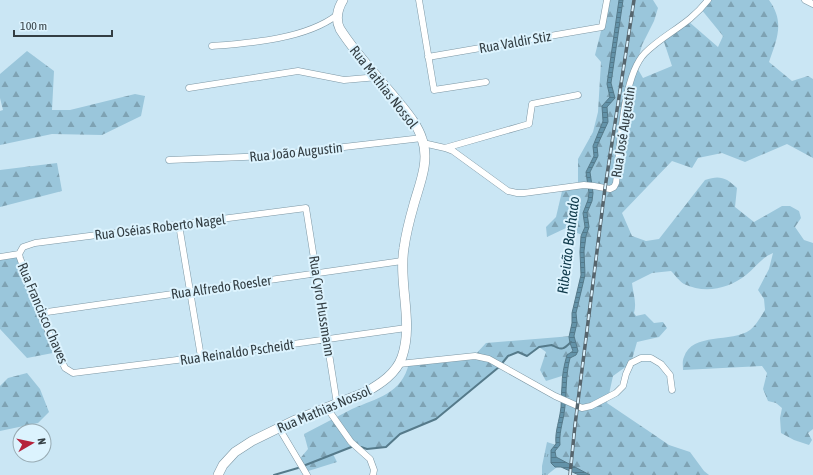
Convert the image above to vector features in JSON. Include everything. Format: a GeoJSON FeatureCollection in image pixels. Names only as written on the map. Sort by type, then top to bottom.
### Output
{"type":"FeatureCollection","features":[{"type":"Feature","properties":{"kind":"street"},"geometry":{"type":"LineString","coordinates":[[212,46],[246,43],[287,36],[313,28],[337,15],[338,9],[343,0]]}},
{"type":"Feature","properties":{"kind":"street"},"geometry":{"type":"LineString","coordinates":[[419,0],[434,90],[486,82]]}},
{"type":"Feature","properties":{"kind":"street","name":"Rua Valdir Stiz"},"geometry":{"type":"LineString","coordinates":[[428,57],[602,27],[607,0]]}},
{"type":"Feature","properties":{"kind":"street","name":"Rua José Augustin"},"geometry":{"type":"LineString","coordinates":[[423,140],[461,156],[512,192],[524,193],[584,186],[610,189],[614,187],[616,183],[628,93],[633,74],[639,60],[653,46],[692,18],[708,0]]}},
{"type":"Feature","properties":{"kind":"street"},"geometry":{"type":"LineString","coordinates":[[805,0],[813,4]]}},
{"type":"Feature","properties":{"kind":"street","name":"Rua Mathias Nossol"},"geometry":{"type":"LineString","coordinates":[[218,475],[223,465],[235,452],[258,438],[375,387],[389,376],[399,364],[404,350],[406,328],[402,261],[411,215],[424,170],[425,158],[423,140],[408,114],[340,30],[337,15]]}},
{"type":"Feature","properties":{"kind":"street"},"geometry":{"type":"LineString","coordinates":[[189,88],[298,71],[344,80],[378,77]]}},
{"type":"Feature","properties":{"kind":"street"},"geometry":{"type":"LineString","coordinates":[[445,148],[529,124],[532,104],[578,95]]}},
{"type":"Feature","properties":{"kind":"street","name":"Rua João Augustin"},"geometry":{"type":"LineString","coordinates":[[169,160],[266,156],[423,140]]}},
{"type":"Feature","properties":{"kind":"street","name":"Rua Oséias Roberto Nagel"},"geometry":{"type":"LineString","coordinates":[[19,254],[23,247],[35,243],[306,208]]}},
{"type":"Feature","properties":{"kind":"street","name":"Rua Cyro Hussmann"},"geometry":{"type":"LineString","coordinates":[[306,208],[337,404]]}},
{"type":"Feature","properties":{"kind":"street"},"geometry":{"type":"LineString","coordinates":[[179,225],[201,357]]}},
{"type":"Feature","properties":{"kind":"street"},"geometry":{"type":"LineString","coordinates":[[0,257],[19,254]]}},
{"type":"Feature","properties":{"kind":"street","name":"Rua Francisco Chaves"},"geometry":{"type":"LineString","coordinates":[[19,254],[40,313],[65,368],[69,371]]}},
{"type":"Feature","properties":{"kind":"street","name":"Rua Alfredo Roesler"},"geometry":{"type":"LineString","coordinates":[[40,313],[402,261]]}},
{"type":"Feature","properties":{"kind":"street","name":"Rua Reinaldo Pscheidt"},"geometry":{"type":"LineString","coordinates":[[69,371],[78,374],[406,328]]}},
{"type":"Feature","properties":{"kind":"street"},"geometry":{"type":"LineString","coordinates":[[399,364],[474,356],[489,359],[554,396],[582,408],[592,406],[616,393],[623,386],[626,374],[631,364],[641,358],[651,358],[661,364],[670,375],[672,390]]}},
{"type":"Feature","properties":{"kind":"street"},"geometry":{"type":"LineString","coordinates":[[326,408],[351,442],[370,459],[374,470],[373,475]]}},
{"type":"Feature","properties":{"kind":"street"},"geometry":{"type":"LineString","coordinates":[[279,428],[307,475]]}},
{"type":"Feature","properties":{"kind":"green space"},"geometry":{"type":"Polygon","coordinates":[[[607,0],[653,0],[658,8],[654,21],[642,45],[636,66],[643,78],[672,66],[663,39],[688,21],[718,47],[723,36],[701,9],[708,0],[769,0],[777,16],[778,31],[775,46],[769,62],[792,81],[808,76],[813,79],[813,158],[787,144],[745,162],[722,153],[698,158],[692,168],[672,161],[622,213],[632,236],[646,241],[659,239],[705,180],[718,177],[726,179],[737,188],[735,207],[754,222],[782,206],[790,206],[799,211],[801,218],[795,227],[804,240],[813,243],[813,429],[808,433],[812,440],[809,445],[794,440],[781,433],[780,418],[782,408],[776,403],[768,401],[763,389],[767,373],[762,366],[683,370],[684,357],[688,349],[695,344],[742,334],[750,330],[756,323],[765,310],[764,299],[758,290],[769,269],[773,253],[765,257],[750,272],[739,280],[724,287],[700,289],[692,287],[684,284],[671,271],[652,273],[632,283],[635,302],[634,313],[636,316],[645,314],[654,323],[663,322],[667,328],[659,337],[637,342],[631,363],[613,376],[607,403],[669,445],[690,452],[704,471],[709,475],[586,475],[554,461],[553,451],[558,445],[565,375],[546,381],[540,370],[546,352],[539,347],[527,356],[518,352],[508,356],[499,367],[436,419],[400,434],[386,447],[367,449],[355,446],[333,454],[337,462],[305,472],[298,461],[308,449],[304,434],[352,409],[387,394],[401,382],[409,363],[474,356],[486,343],[572,336],[574,312],[583,275],[584,236],[566,228],[547,237],[546,227],[556,217],[563,187],[578,186],[578,159],[593,132],[598,112],[601,62],[595,55],[607,0]]]}},
{"type":"Feature","properties":{"kind":"green space"},"geometry":{"type":"Polygon","coordinates":[[[27,51],[54,71],[52,110],[70,110],[135,94],[145,96],[141,116],[102,135],[52,134],[0,145],[0,111],[3,110],[0,98],[0,74],[27,51]]]}},
{"type":"Feature","properties":{"kind":"green space"},"geometry":{"type":"Polygon","coordinates":[[[57,163],[62,191],[0,207],[0,170],[57,163]]]}},
{"type":"Feature","properties":{"kind":"green space"},"geometry":{"type":"Polygon","coordinates":[[[19,254],[58,352],[27,358],[0,329],[0,257],[19,254]]]}},
{"type":"Feature","properties":{"kind":"green space"},"geometry":{"type":"Polygon","coordinates":[[[27,373],[40,389],[49,412],[38,423],[12,423],[12,428],[0,431],[0,386],[8,378],[27,373]]]}},
{"type":"Feature","properties":{"kind":"green space"},"geometry":{"type":"Polygon","coordinates":[[[547,442],[556,445],[551,450],[551,463],[557,467],[547,475],[542,475],[542,466],[547,442]]]}},
{"type":"Feature","properties":{"kind":"shaded area"},"geometry":{"type":"Polygon","coordinates":[[[619,0],[623,0],[611,83],[615,98],[607,107],[608,122],[597,146],[598,156],[590,172],[593,193],[592,201],[587,213],[589,227],[584,251],[585,275],[576,313],[577,323],[574,336],[578,351],[576,355],[570,358],[567,372],[565,407],[560,433],[560,445],[555,451],[556,457],[590,475],[579,475],[561,467],[555,467],[551,463],[551,450],[556,444],[556,433],[561,411],[562,378],[565,363],[567,355],[573,351],[569,337],[572,323],[572,313],[581,275],[581,236],[585,227],[583,213],[589,193],[586,172],[594,156],[593,146],[603,121],[602,106],[610,97],[607,84],[619,0]]]}},
{"type":"Feature","properties":{"kind":"waterway"},"geometry":{"type":"LineString","coordinates":[[361,447],[367,449],[386,447],[400,434],[436,419],[499,367],[508,356],[518,352],[527,356],[539,347],[552,345],[561,349],[571,342]]}},
{"type":"Feature","properties":{"kind":"waterway"},"geometry":{"type":"LineString","coordinates":[[303,466],[354,446]]}},
{"type":"Feature","properties":{"kind":"waterway"},"geometry":{"type":"LineString","coordinates":[[274,475],[298,468]]}},
{"type":"Feature","properties":{"kind":"railway"},"geometry":{"type":"LineString","coordinates":[[570,475],[605,188],[634,0]]}},
{"type":"Feature","properties":{"kind":"water label","name":"Ribeirão Banhado"},"geometry":{"type":"Point","coordinates":[568,245]}}]}
